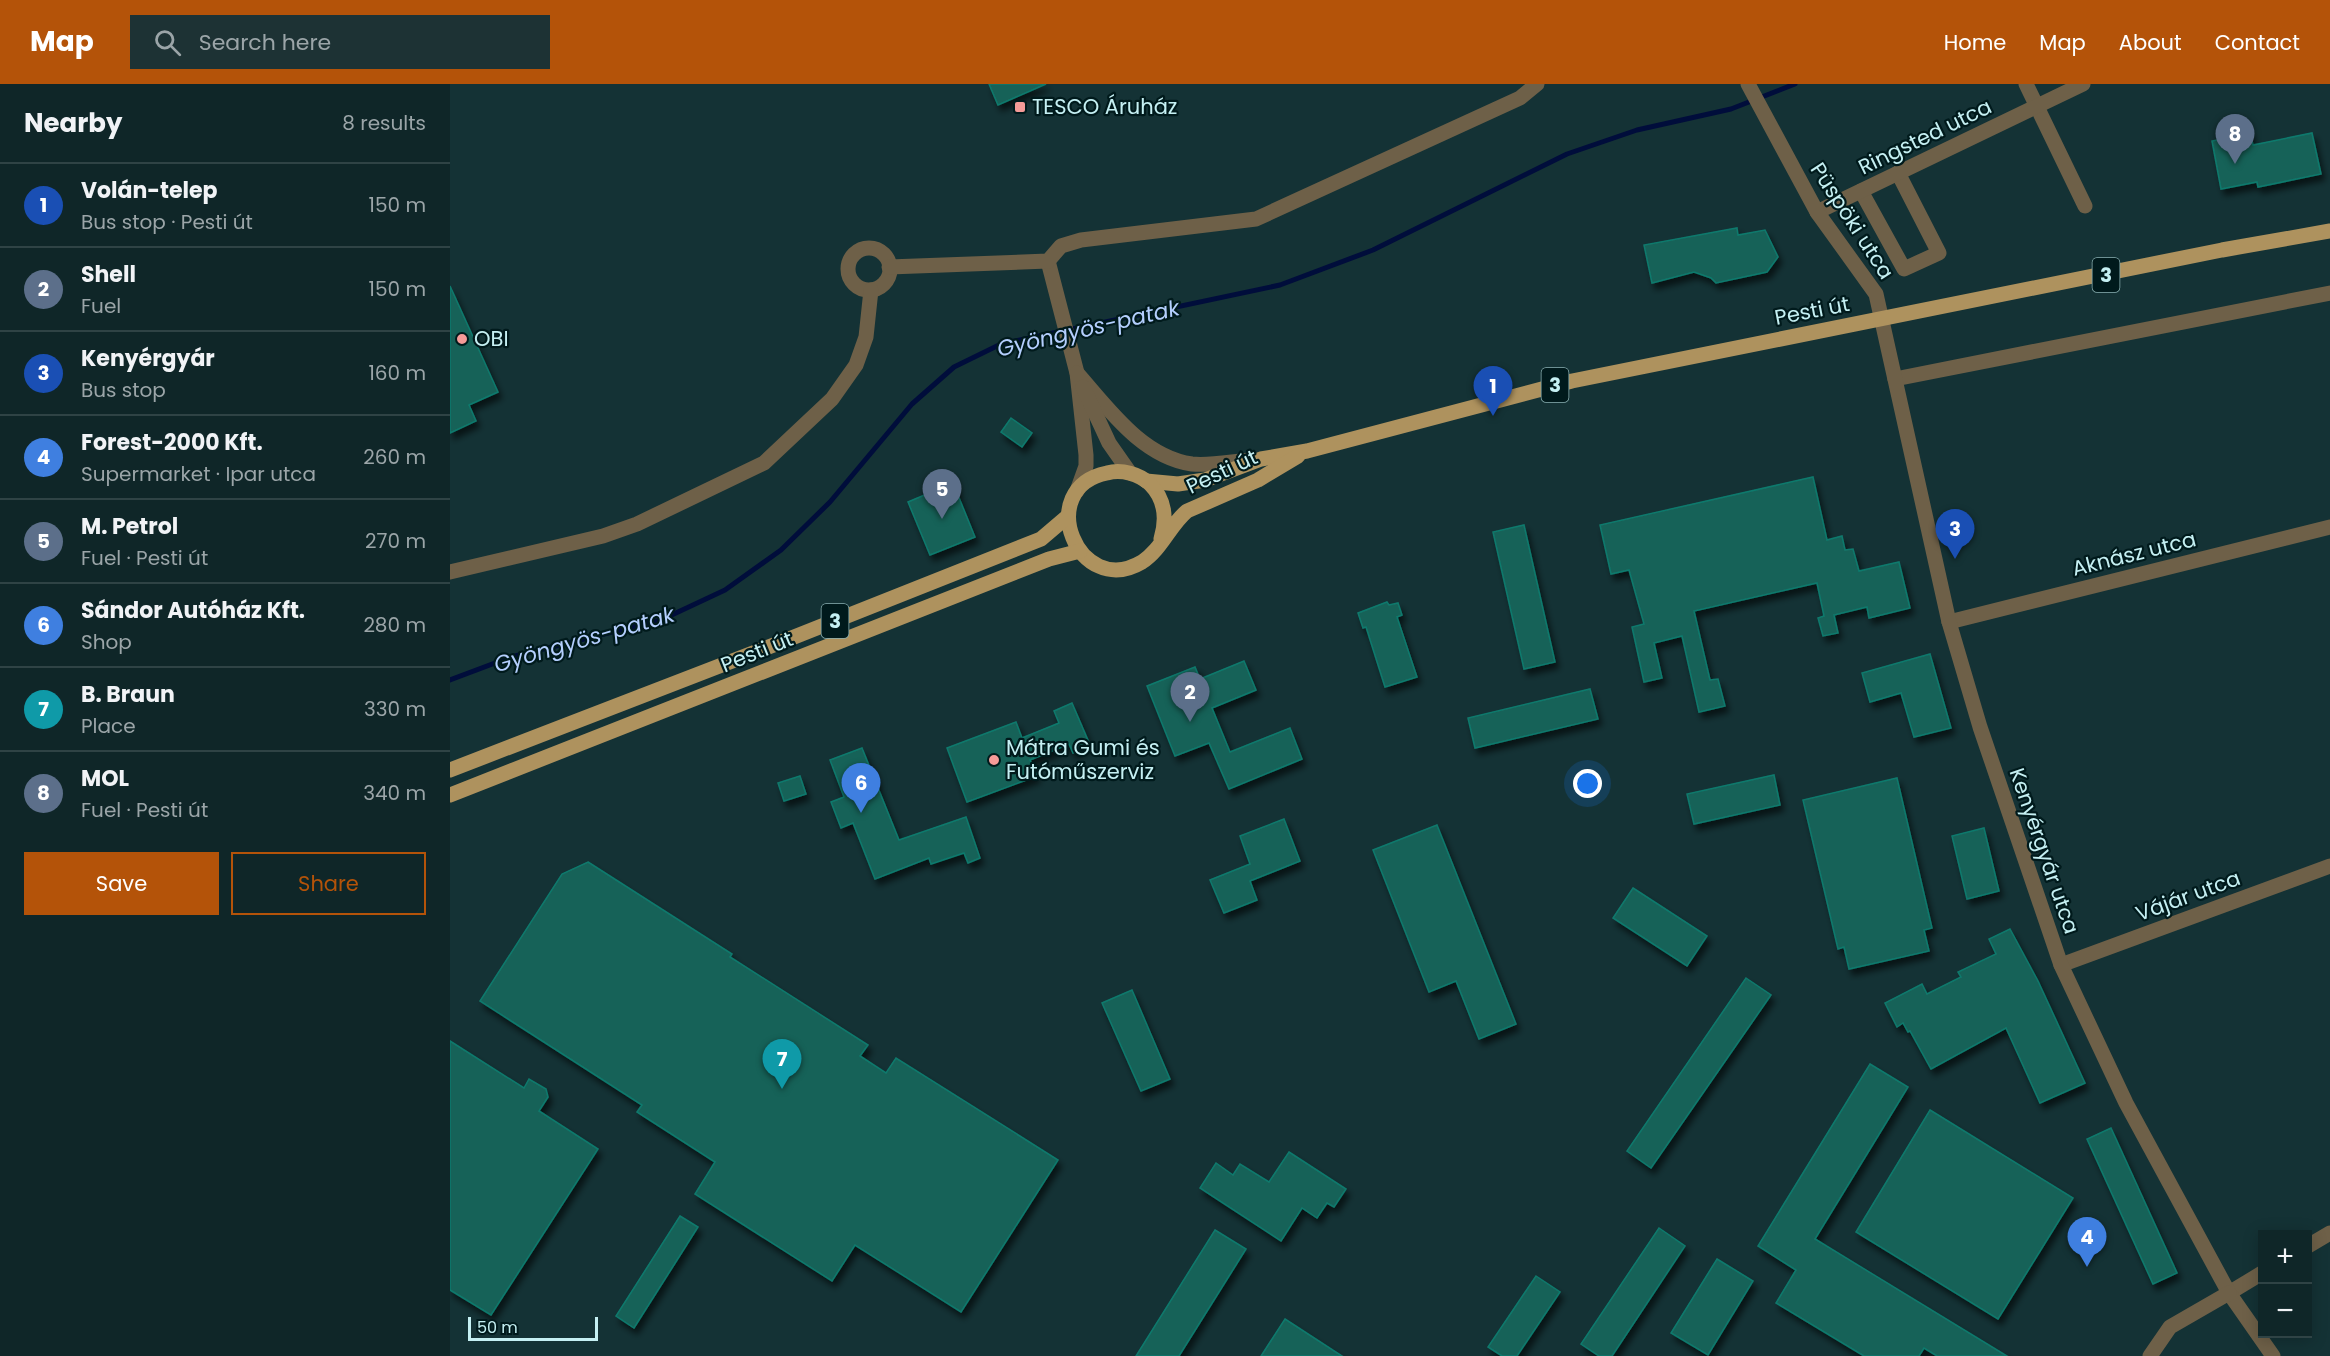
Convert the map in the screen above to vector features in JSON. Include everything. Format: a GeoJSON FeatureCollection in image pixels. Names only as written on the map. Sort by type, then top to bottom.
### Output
{"type":"FeatureCollection","features":[{"type":"Feature","properties":{"kind":"main road","name":"Pesti út"},"geometry":{"type":"LineString","coordinates":[[1146,481],[1178,484],[1205,480],[1261,459],[1307,451],[1572,381],[2222,250],[2330,231]]}},
{"type":"Feature","properties":{"kind":"main road","name":"Pesti út"},"geometry":{"type":"LineString","coordinates":[[450,795],[1039,563],[1080,551],[1095,564],[1124,568],[1150,555],[1178,519],[1198,504],[1258,480],[1307,451]]}},
{"type":"Feature","properties":{"kind":"main road","name":"Pesti út"},"geometry":{"type":"LineString","coordinates":[[450,770],[784,642],[1041,539],[1068,516],[1077,491],[1094,477],[1105,473],[1130,473],[1146,481],[1157,493],[1164,510],[1161,539]]}},
{"type":"Feature","properties":{"kind":"main road"},"geometry":{"type":"LineString","coordinates":[[1068,516],[1070,535],[1080,551]]}},
{"type":"Feature","properties":{"kind":"street"},"geometry":{"type":"LineString","coordinates":[[889,267],[1048,261],[1061,246],[1081,240],[1256,219],[1520,98],[1536,84]]}},
{"type":"Feature","properties":{"kind":"street","name":"Püspöki utca"},"geometry":{"type":"LineString","coordinates":[[1748,84],[1817,212],[1876,294],[1881,319]]}},
{"type":"Feature","properties":{"kind":"street"},"geometry":{"type":"LineString","coordinates":[[2026,84],[2085,206]]}},
{"type":"Feature","properties":{"kind":"street","name":"Ringsted utca"},"geometry":{"type":"LineString","coordinates":[[1817,212],[2083,84]]}},
{"type":"Feature","properties":{"kind":"street"},"geometry":{"type":"LineString","coordinates":[[1861,191],[1904,269],[1939,253],[1898,173]]}},
{"type":"Feature","properties":{"kind":"street"},"geometry":{"type":"LineString","coordinates":[[865,249],[877,250],[886,257],[889,267],[885,282],[871,290],[856,285],[849,276],[849,262],[853,256],[865,249]]}},
{"type":"Feature","properties":{"kind":"street"},"geometry":{"type":"LineString","coordinates":[[1048,261],[1076,367],[1086,455],[1086,466],[1077,491]]}},
{"type":"Feature","properties":{"kind":"street"},"geometry":{"type":"LineString","coordinates":[[450,572],[603,536],[637,524],[764,463],[832,399],[856,365],[866,337],[871,290]]}},
{"type":"Feature","properties":{"kind":"street"},"geometry":{"type":"LineString","coordinates":[[1895,379],[2330,293]]}},
{"type":"Feature","properties":{"kind":"street","name":"Kenyérgyár utca"},"geometry":{"type":"LineString","coordinates":[[1881,319],[1949,622],[1980,727],[2061,965],[2126,1103],[2229,1293],[2273,1356]]}},
{"type":"Feature","properties":{"kind":"street"},"geometry":{"type":"LineString","coordinates":[[1076,367],[1138,439],[1164,454],[1192,464],[1261,459]]}},
{"type":"Feature","properties":{"kind":"street"},"geometry":{"type":"LineString","coordinates":[[1076,367],[1109,443],[1130,473]]}},
{"type":"Feature","properties":{"kind":"street","name":"Aknász utca"},"geometry":{"type":"LineString","coordinates":[[1949,622],[2330,526]]}},
{"type":"Feature","properties":{"kind":"street","name":"Vájár utca"},"geometry":{"type":"LineString","coordinates":[[2061,965],[2330,866]]}},
{"type":"Feature","properties":{"kind":"street"},"geometry":{"type":"LineString","coordinates":[[2312,1243],[2330,1233]]}},
{"type":"Feature","properties":{"kind":"street"},"geometry":{"type":"LineString","coordinates":[[2150,1356],[2170,1327],[2258,1275]]}},
{"type":"Feature","properties":{"kind":"building"},"geometry":{"type":"Polygon","coordinates":[[[989,84],[1046,84],[998,105],[989,84]]]}},
{"type":"Feature","properties":{"kind":"building"},"geometry":{"type":"Polygon","coordinates":[[[2250,133],[2253,145],[2312,133],[2321,174],[2258,187],[2257,182],[2221,189],[2212,141],[2250,133]]]}},
{"type":"Feature","properties":{"kind":"building"},"geometry":{"type":"Polygon","coordinates":[[[1737,228],[1738,235],[1765,230],[1778,257],[1767,272],[1716,283],[1711,278],[1694,272],[1652,283],[1644,245],[1737,228]]]}},
{"type":"Feature","properties":{"kind":"building","name":"OBI"},"geometry":{"type":"Polygon","coordinates":[[[450,286],[498,392],[469,405],[476,421],[450,433],[450,286]]]}},
{"type":"Feature","properties":{"kind":"building"},"geometry":{"type":"Polygon","coordinates":[[[1011,418],[1032,433],[1022,447],[1001,432],[1011,418]]]}},
{"type":"Feature","properties":{"kind":"building"},"geometry":{"type":"Polygon","coordinates":[[[1813,477],[1827,540],[1842,536],[1845,550],[1853,549],[1859,571],[1899,562],[1910,608],[1869,618],[1867,607],[1834,615],[1838,633],[1823,636],[1818,618],[1824,616],[1817,583],[1694,611],[1710,680],[1718,679],[1725,706],[1699,712],[1682,636],[1654,643],[1662,678],[1644,682],[1632,627],[1644,624],[1629,570],[1611,574],[1600,525],[1813,477]]]}},
{"type":"Feature","properties":{"kind":"building"},"geometry":{"type":"Polygon","coordinates":[[[953,483],[975,537],[930,555],[908,502],[953,483]]]}},
{"type":"Feature","properties":{"kind":"building"},"geometry":{"type":"Polygon","coordinates":[[[1524,525],[1555,662],[1524,669],[1493,532],[1524,525]]]}},
{"type":"Feature","properties":{"kind":"building"},"geometry":{"type":"Polygon","coordinates":[[[1387,602],[1389,605],[1398,603],[1402,615],[1397,617],[1417,677],[1385,687],[1366,627],[1363,628],[1358,613],[1387,602]]]}},
{"type":"Feature","properties":{"kind":"building"},"geometry":{"type":"Polygon","coordinates":[[[1930,654],[1951,728],[1914,737],[1901,693],[1870,702],[1862,673],[1930,654]]]}},
{"type":"Feature","properties":{"kind":"building"},"geometry":{"type":"Polygon","coordinates":[[[1244,661],[1256,690],[1212,708],[1230,752],[1290,728],[1302,759],[1229,789],[1209,743],[1175,756],[1147,686],[1195,667],[1200,679],[1244,661]]]}},
{"type":"Feature","properties":{"kind":"building"},"geometry":{"type":"Polygon","coordinates":[[[1590,689],[1598,719],[1475,748],[1468,718],[1590,689]]]}},
{"type":"Feature","properties":{"kind":"building"},"geometry":{"type":"Polygon","coordinates":[[[1072,703],[1090,745],[1073,753],[1069,744],[1030,760],[1037,776],[967,802],[947,748],[1016,722],[1022,738],[1059,723],[1054,711],[1072,703]]]}},
{"type":"Feature","properties":{"kind":"building"},"geometry":{"type":"Polygon","coordinates":[[[862,748],[899,840],[966,817],[980,858],[968,863],[964,853],[931,864],[929,858],[875,879],[853,823],[841,828],[831,802],[844,797],[830,760],[862,748]]]}},
{"type":"Feature","properties":{"kind":"building"},"geometry":{"type":"Polygon","coordinates":[[[1774,775],[1780,805],[1694,824],[1687,794],[1774,775]]]}},
{"type":"Feature","properties":{"kind":"building"},"geometry":{"type":"Polygon","coordinates":[[[800,776],[806,794],[784,801],[778,783],[800,776]]]}},
{"type":"Feature","properties":{"kind":"building"},"geometry":{"type":"Polygon","coordinates":[[[1897,778],[1932,928],[1924,930],[1929,951],[1849,969],[1844,947],[1838,949],[1803,800],[1897,778]]]}},
{"type":"Feature","properties":{"kind":"building"},"geometry":{"type":"Polygon","coordinates":[[[1284,819],[1300,861],[1250,881],[1257,900],[1224,913],[1210,880],[1250,864],[1240,836],[1284,819]]]}},
{"type":"Feature","properties":{"kind":"building"},"geometry":{"type":"Polygon","coordinates":[[[1437,825],[1516,1024],[1479,1039],[1456,981],[1429,992],[1373,850],[1437,825]]]}},
{"type":"Feature","properties":{"kind":"building"},"geometry":{"type":"Polygon","coordinates":[[[1984,828],[1999,891],[1967,899],[1952,836],[1984,828]]]}},
{"type":"Feature","properties":{"kind":"building"},"geometry":{"type":"Polygon","coordinates":[[[588,862],[732,954],[730,957],[868,1045],[860,1056],[886,1073],[896,1058],[1058,1160],[961,1312],[855,1245],[832,1281],[695,1194],[715,1162],[637,1112],[642,1105],[480,1001],[562,874],[588,862]]]}},
{"type":"Feature","properties":{"kind":"building"},"geometry":{"type":"Polygon","coordinates":[[[1633,888],[1707,936],[1687,966],[1613,918],[1633,888]]]}},
{"type":"Feature","properties":{"kind":"building"},"geometry":{"type":"Polygon","coordinates":[[[2010,929],[2038,981],[2085,1083],[2040,1103],[2006,1028],[1931,1069],[1910,1031],[1908,1032],[1903,1023],[1897,1027],[1885,1003],[1922,984],[1927,994],[1961,977],[1958,972],[1996,954],[1989,939],[2010,929]]]}},
{"type":"Feature","properties":{"kind":"building"},"geometry":{"type":"Polygon","coordinates":[[[1746,978],[1771,995],[1651,1168],[1627,1151],[1746,978]]]}},
{"type":"Feature","properties":{"kind":"building"},"geometry":{"type":"Polygon","coordinates":[[[1132,990],[1170,1079],[1141,1091],[1102,1003],[1132,990]]]}},
{"type":"Feature","properties":{"kind":"building"},"geometry":{"type":"Polygon","coordinates":[[[450,1041],[524,1088],[529,1079],[546,1089],[548,1097],[539,1111],[598,1149],[491,1315],[450,1290],[450,1041]]]}},
{"type":"Feature","properties":{"kind":"building"},"geometry":{"type":"Polygon","coordinates":[[[1870,1064],[1908,1087],[1815,1239],[2007,1356],[1937,1356],[1924,1348],[1919,1356],[1864,1356],[1776,1303],[1796,1270],[1758,1246],[1870,1064]]]}},
{"type":"Feature","properties":{"kind":"building"},"geometry":{"type":"Polygon","coordinates":[[[1930,1110],[2073,1198],[1998,1319],[1856,1232],[1930,1110]]]}},
{"type":"Feature","properties":{"kind":"building"},"geometry":{"type":"Polygon","coordinates":[[[2111,1128],[2177,1273],[2153,1284],[2087,1139],[2111,1128]]]}},
{"type":"Feature","properties":{"kind":"building"},"geometry":{"type":"Polygon","coordinates":[[[1289,1152],[1346,1189],[1334,1207],[1327,1203],[1317,1218],[1302,1208],[1281,1241],[1200,1188],[1216,1163],[1233,1175],[1240,1164],[1269,1182],[1289,1152]]]}},
{"type":"Feature","properties":{"kind":"building"},"geometry":{"type":"Polygon","coordinates":[[[680,1216],[698,1227],[634,1328],[616,1316],[680,1216]]]}},
{"type":"Feature","properties":{"kind":"building"},"geometry":{"type":"Polygon","coordinates":[[[1659,1228],[1685,1246],[1612,1356],[1599,1356],[1581,1344],[1659,1228]]]}},
{"type":"Feature","properties":{"kind":"building"},"geometry":{"type":"Polygon","coordinates":[[[1215,1230],[1246,1249],[1179,1356],[1136,1356],[1215,1230]]]}},
{"type":"Feature","properties":{"kind":"building"},"geometry":{"type":"Polygon","coordinates":[[[1717,1259],[1753,1281],[1708,1355],[1671,1333],[1717,1259]]]}},
{"type":"Feature","properties":{"kind":"building"},"geometry":{"type":"Polygon","coordinates":[[[1536,1276],[1560,1292],[1517,1356],[1502,1356],[1488,1347],[1536,1276]]]}},
{"type":"Feature","properties":{"kind":"building"},"geometry":{"type":"Polygon","coordinates":[[[1285,1319],[1342,1356],[1261,1356],[1285,1319]]]}},
{"type":"Feature","properties":{"kind":"waterway","name":"Gyöngyös-patak"},"geometry":{"type":"LineString","coordinates":[[450,680],[511,657],[661,620],[725,590],[781,550],[830,502],[912,404],[954,367],[1001,344],[1280,285],[1373,250],[1567,154],[1637,130],[1731,109],[1795,84]]}},
{"type":"Feature","properties":{"kind":"place","name":"TESCO Áruház"},"geometry":{"type":"Point","coordinates":[1020,107]}},
{"type":"Feature","properties":{"kind":"place","name":"MOL"},"geometry":{"type":"Point","coordinates":[2235,164]}},
{"type":"Feature","properties":{"kind":"place","name":"OBI"},"geometry":{"type":"Point","coordinates":[462,339]}},
{"type":"Feature","properties":{"kind":"place","name":"Volán-telep"},"geometry":{"type":"Point","coordinates":[1493,416]}},
{"type":"Feature","properties":{"kind":"place","name":"M. Petrol"},"geometry":{"type":"Point","coordinates":[942,519]}},
{"type":"Feature","properties":{"kind":"place","name":"Kenyérgyár"},"geometry":{"type":"Point","coordinates":[1955,559]}},
{"type":"Feature","properties":{"kind":"place","name":"Shell"},"geometry":{"type":"Point","coordinates":[1190,722]}},
{"type":"Feature","properties":{"kind":"place","name":"Mátra Gumi és Futóműszerviz"},"geometry":{"type":"Point","coordinates":[994,760]}},
{"type":"Feature","properties":{"kind":"place","name":"Sándor Autóház Kft."},"geometry":{"type":"Point","coordinates":[861,813]}},
{"type":"Feature","properties":{"kind":"place","name":"B. Braun"},"geometry":{"type":"Point","coordinates":[782,1089]}},
{"type":"Feature","properties":{"kind":"place","name":"Forest-2000 Kft."},"geometry":{"type":"Point","coordinates":[2087,1267]}}]}
